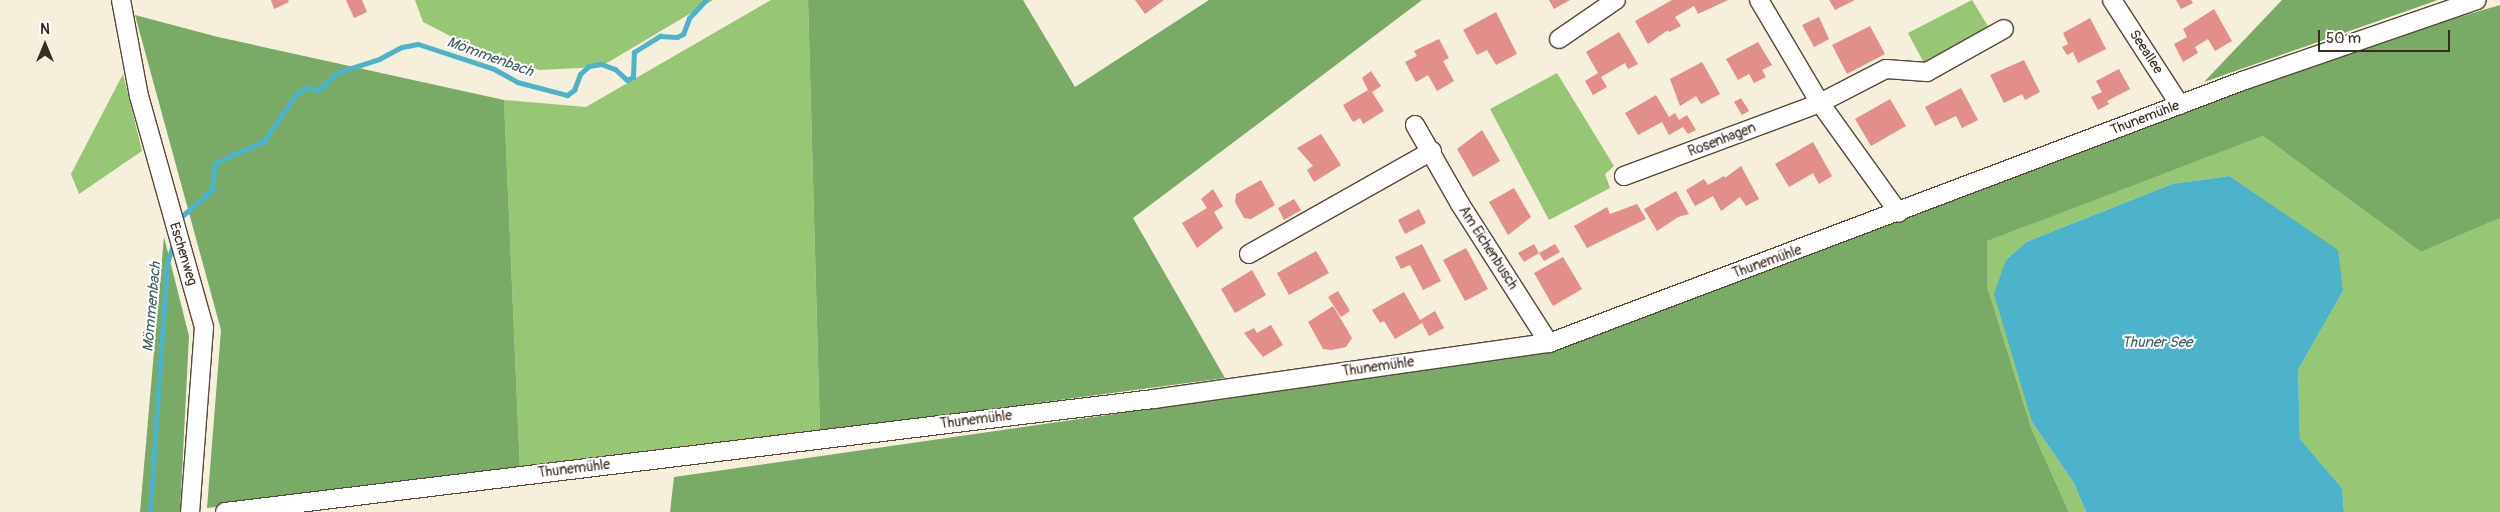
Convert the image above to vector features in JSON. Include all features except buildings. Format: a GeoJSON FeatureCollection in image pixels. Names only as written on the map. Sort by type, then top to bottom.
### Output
{"type":"FeatureCollection","features":[{"type":"Feature","properties":{"kind":"street","name":"Eschenweg"},"geometry":{"type":"LineString","coordinates":[[121,0],[139,96],[172,218],[186,254],[204,327],[190,512]]}},
{"type":"Feature","properties":{"kind":"street"},"geometry":{"type":"LineString","coordinates":[[1558,39],[1616,0]]}},
{"type":"Feature","properties":{"kind":"street"},"geometry":{"type":"LineString","coordinates":[[1759,0],[1820,103],[1899,213]]}},
{"type":"Feature","properties":{"kind":"street","name":"Seeallee"},"geometry":{"type":"LineString","coordinates":[[2112,0],[2180,105]]}},
{"type":"Feature","properties":{"kind":"street","name":"Thunemühle"},"geometry":{"type":"LineString","coordinates":[[225,512],[1154,399],[1549,343],[1899,213],[2180,105],[2477,0]]}},
{"type":"Feature","properties":{"kind":"street","name":"Rosenhagen"},"geometry":{"type":"LineString","coordinates":[[1624,176],[1820,103],[1886,70],[1927,72],[2004,29]]}},
{"type":"Feature","properties":{"kind":"street","name":"Am Eichenbusch"},"geometry":{"type":"LineString","coordinates":[[1415,125],[1432,151],[1460,204],[1549,343]]}},
{"type":"Feature","properties":{"kind":"street"},"geometry":{"type":"LineString","coordinates":[[1249,254],[1432,151]]}},
{"type":"Feature","properties":{"kind":"green space"},"geometry":{"type":"Polygon","coordinates":[[[415,0],[713,0],[600,67],[518,71],[423,22],[415,0]]]}},
{"type":"Feature","properties":{"kind":"green space"},"geometry":{"type":"Polygon","coordinates":[[[771,0],[808,0],[820,432],[520,470],[504,100],[586,107],[771,0]]]}},
{"type":"Feature","properties":{"kind":"green space"},"geometry":{"type":"Polygon","coordinates":[[[808,0],[1023,0],[1075,87],[1209,0],[1422,0],[1133,218],[1225,378],[820,432],[808,0]]]}},
{"type":"Feature","properties":{"kind":"green space"},"geometry":{"type":"Polygon","coordinates":[[[1972,0],[1991,31],[1925,65],[1908,33],[1972,0]]]}},
{"type":"Feature","properties":{"kind":"green space"},"geometry":{"type":"Polygon","coordinates":[[[2282,0],[2438,0],[2204,82],[2282,0]]]}},
{"type":"Feature","properties":{"kind":"green space"},"geometry":{"type":"Polygon","coordinates":[[[2500,5],[2500,218],[2421,252],[2263,136],[1987,241],[1987,286],[2032,430],[2069,512],[670,512],[674,477],[1548,352],[2249,79],[2500,5]]]}},
{"type":"Feature","properties":{"kind":"green space"},"geometry":{"type":"Polygon","coordinates":[[[135,15],[218,37],[504,100],[520,470],[207,508],[221,330],[135,15]]]}},
{"type":"Feature","properties":{"kind":"green space"},"geometry":{"type":"Polygon","coordinates":[[[1557,73],[1614,166],[1605,174],[1610,188],[1549,220],[1490,109],[1557,73]]]}},
{"type":"Feature","properties":{"kind":"green space"},"geometry":{"type":"Polygon","coordinates":[[[123,74],[142,151],[79,194],[71,174],[123,74]]]}},
{"type":"Feature","properties":{"kind":"green space"},"geometry":{"type":"Polygon","coordinates":[[[2263,136],[2421,252],[2500,218],[2500,512],[2344,512],[2342,488],[2300,439],[2298,370],[2343,291],[2229,176],[2172,184],[2026,242],[2006,260],[2032,422],[2074,483],[2086,512],[2069,512],[2032,430],[1987,286],[1986,241],[2263,136]]]}},
{"type":"Feature","properties":{"kind":"green space"},"geometry":{"type":"Polygon","coordinates":[[[164,237],[189,336],[180,512],[140,512],[164,237]]]}},
{"type":"Feature","properties":{"kind":"water","name":"Thuner See"},"geometry":{"type":"Polygon","coordinates":[[[2229,176],[2338,250],[2343,291],[2298,370],[2300,439],[2342,488],[2344,512],[2086,512],[2074,483],[2032,422],[1994,294],[2006,260],[2026,242],[2172,184],[2229,176]]]}},
{"type":"Feature","properties":{"kind":"waterway","name":"Mömmenbach"},"geometry":{"type":"LineString","coordinates":[[180,222],[182,216],[212,190],[215,163],[264,141],[297,93],[306,88],[318,90],[339,72],[379,59],[402,47],[418,44],[494,69],[517,82],[567,95],[574,90],[580,74],[589,66],[601,64],[615,69],[627,80],[633,77],[634,52],[660,36],[677,37],[683,34],[689,18],[706,0]]}},
{"type":"Feature","properties":{"kind":"waterway","name":"Mömmenbach"},"geometry":{"type":"LineString","coordinates":[[150,512],[167,263],[174,242]]}}]}
